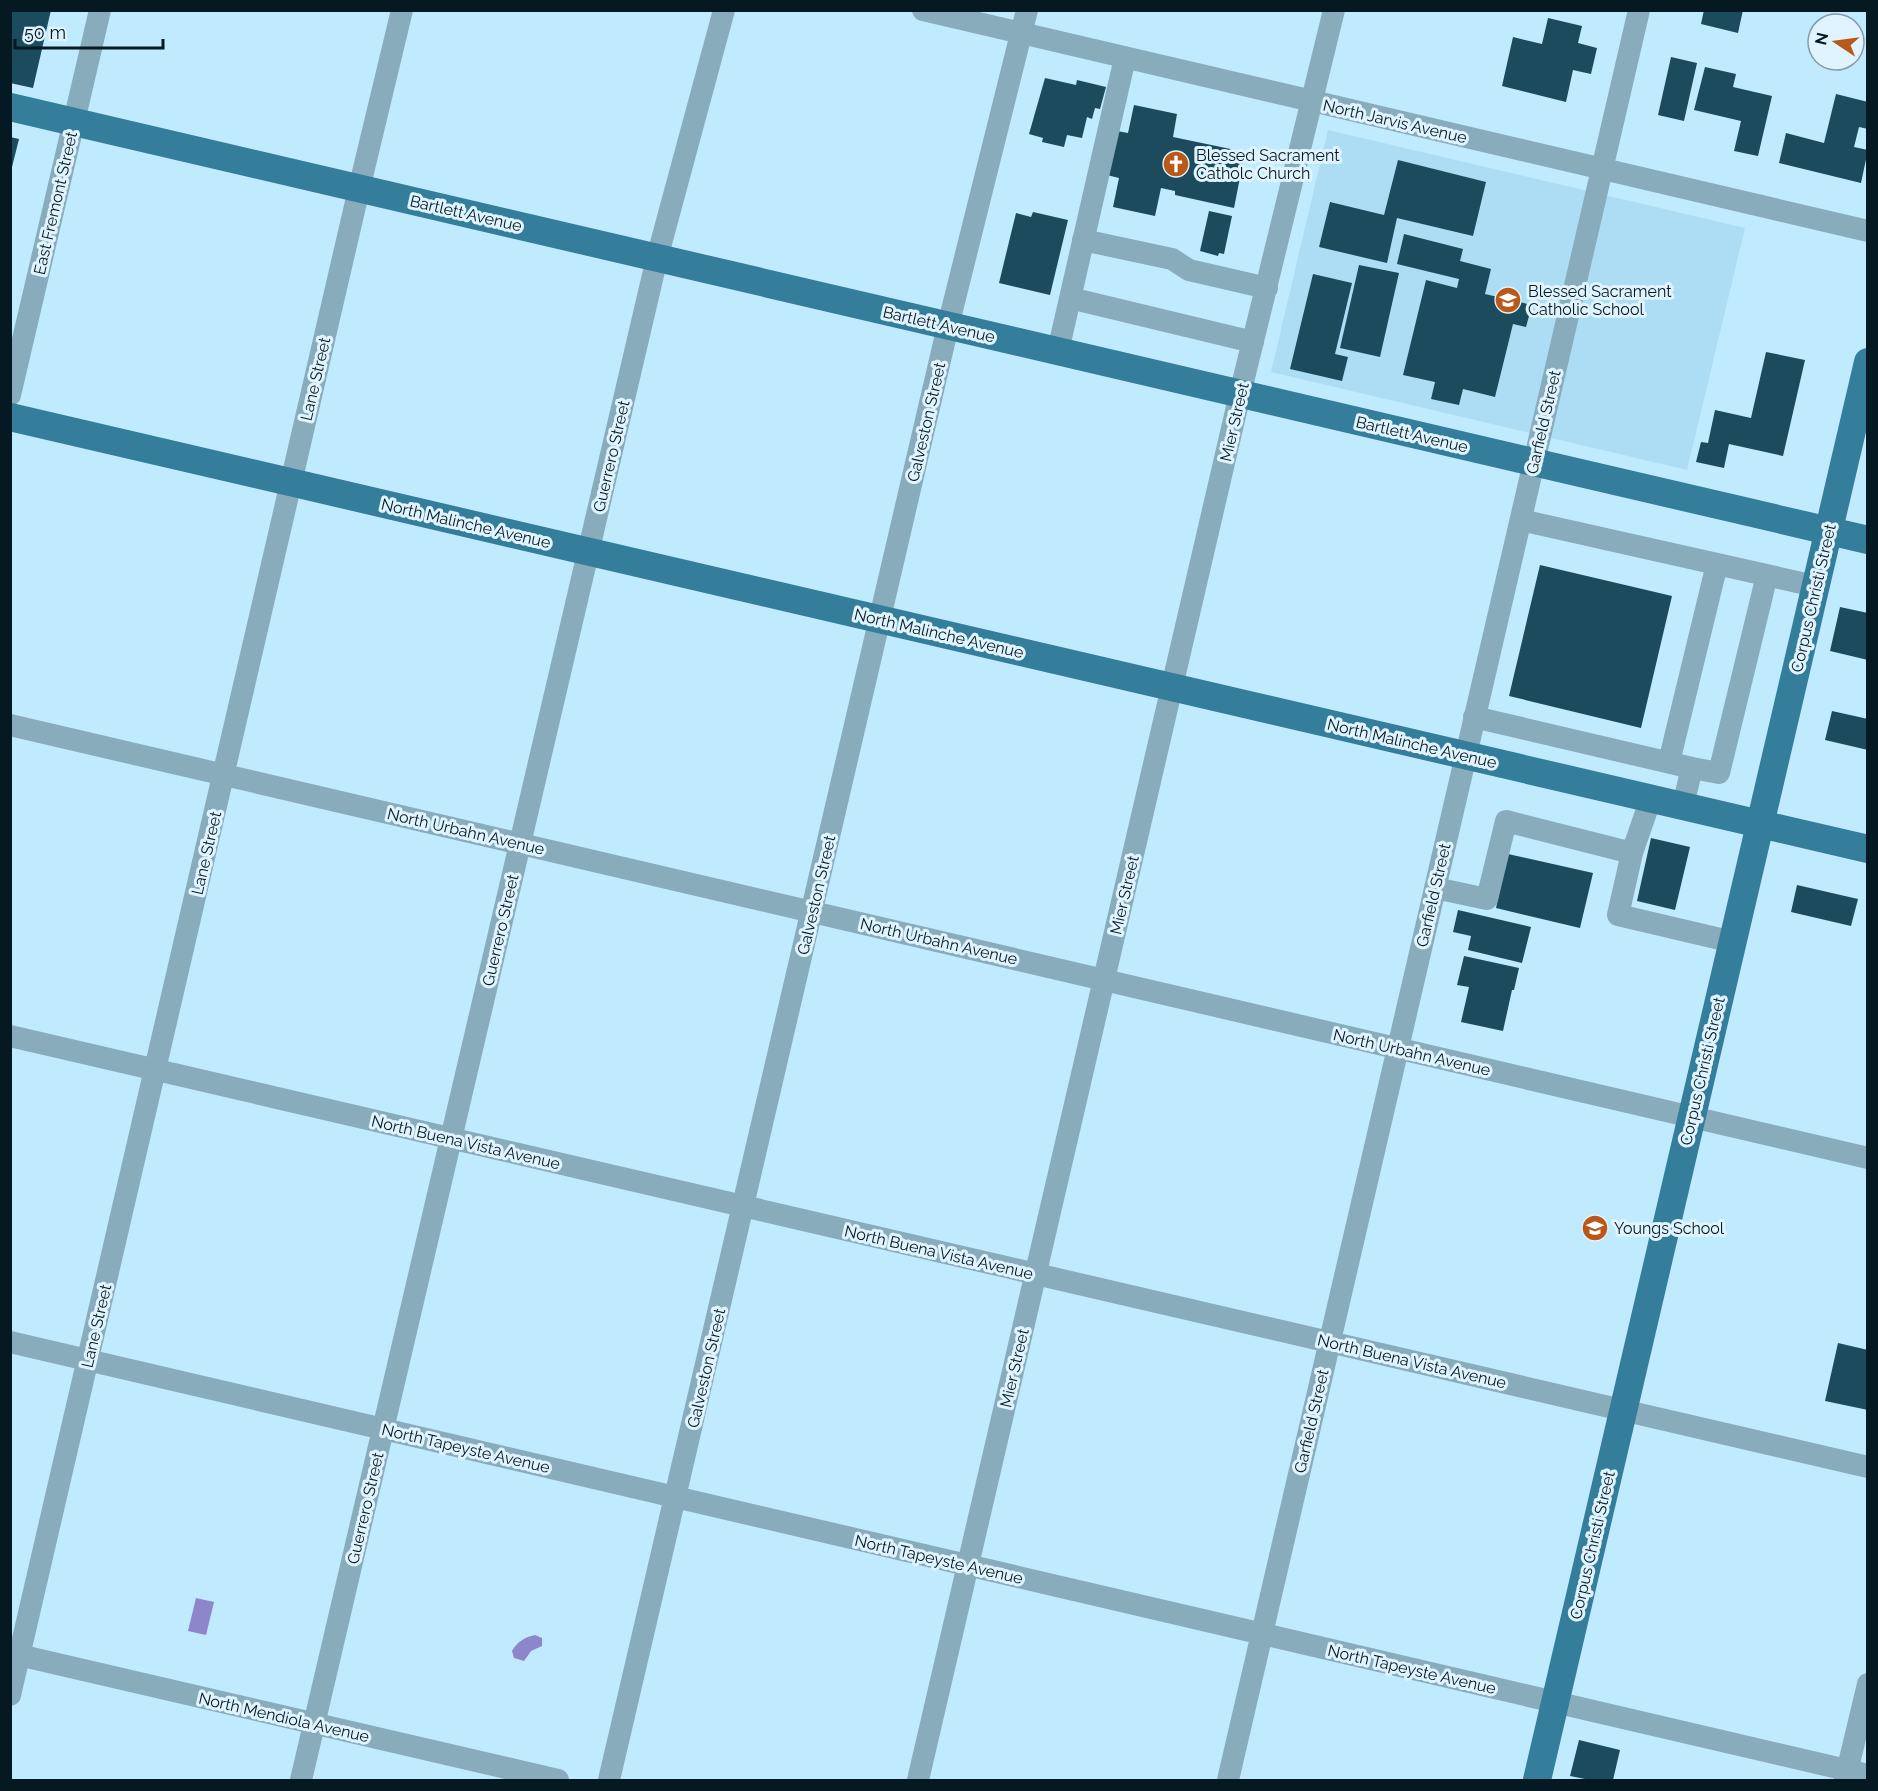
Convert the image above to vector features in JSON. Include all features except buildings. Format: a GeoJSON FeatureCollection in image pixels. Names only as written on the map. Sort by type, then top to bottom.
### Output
{"type":"FeatureCollection","features":[{"type":"Feature","properties":{"kind":"main road","name":"Bartlett Avenue"},"geometry":{"type":"LineString","coordinates":[[10,107],[1868,540]]}},
{"type":"Feature","properties":{"kind":"main road","name":"Corpus Christi Street"},"geometry":{"type":"LineString","coordinates":[[1538,1780],[1868,362]]}},
{"type":"Feature","properties":{"kind":"main road","name":"North Malinche Avenue"},"geometry":{"type":"LineString","coordinates":[[10,417],[1868,849]]}},
{"type":"Feature","properties":{"kind":"street","name":"East Fremont Street"},"geometry":{"type":"LineString","coordinates":[[10,395],[100,10]]}},
{"type":"Feature","properties":{"kind":"street","name":"Lane Street"},"geometry":{"type":"LineString","coordinates":[[10,1695],[15,1654],[88,1360],[402,10]]}},
{"type":"Feature","properties":{"kind":"street","name":"Guerrero Street"},"geometry":{"type":"LineString","coordinates":[[301,1780],[657,258],[724,10]]}},
{"type":"Feature","properties":{"kind":"street","name":"North Jarvis Avenue"},"geometry":{"type":"LineString","coordinates":[[923,10],[1868,231]]}},
{"type":"Feature","properties":{"kind":"street","name":"Galveston Street"},"geometry":{"type":"LineString","coordinates":[[609,1780],[948,326],[1028,10]]}},
{"type":"Feature","properties":{"kind":"street","name":"Mier Street"},"geometry":{"type":"LineString","coordinates":[[918,1780],[1240,394],[1334,10]]}},
{"type":"Feature","properties":{"kind":"street","name":"Garfield Street"},"geometry":{"type":"LineString","coordinates":[[1228,1780],[1639,10]]}},
{"type":"Feature","properties":{"kind":"street"},"geometry":{"type":"LineString","coordinates":[[1058,351],[1125,58]]}},
{"type":"Feature","properties":{"kind":"street"},"geometry":{"type":"LineString","coordinates":[[1083,240],[1172,259],[1189,270],[1267,288]]}},
{"type":"Feature","properties":{"kind":"street"},"geometry":{"type":"LineString","coordinates":[[1070,298],[1253,342]]}},
{"type":"Feature","properties":{"kind":"street"},"geometry":{"type":"LineString","coordinates":[[1521,520],[1815,586]]}},
{"type":"Feature","properties":{"kind":"street"},"geometry":{"type":"LineString","coordinates":[[1669,762],[1718,564]]}},
{"type":"Feature","properties":{"kind":"street"},"geometry":{"type":"LineString","coordinates":[[1474,717],[1719,773],[1767,575]]}},
{"type":"Feature","properties":{"kind":"street","name":"North Urbahn Avenue"},"geometry":{"type":"LineString","coordinates":[[10,725],[1868,1158]]}},
{"type":"Feature","properties":{"kind":"street"},"geometry":{"type":"LineString","coordinates":[[1683,806],[1692,768]]}},
{"type":"Feature","properties":{"kind":"street"},"geometry":{"type":"LineString","coordinates":[[1651,798],[1632,853],[1618,915],[1732,942]]}},
{"type":"Feature","properties":{"kind":"street"},"geometry":{"type":"LineString","coordinates":[[1435,888],[1487,899],[1506,821],[1632,853]]}},
{"type":"Feature","properties":{"kind":"street","name":"North Buena Vista Avenue"},"geometry":{"type":"LineString","coordinates":[[10,1036],[1868,1467]]}},
{"type":"Feature","properties":{"kind":"street","name":"North Tapeyste Avenue"},"geometry":{"type":"LineString","coordinates":[[10,1342],[1556,1702],[1853,1775]]}},
{"type":"Feature","properties":{"kind":"street","name":"North Mendiola Avenue"},"geometry":{"type":"LineString","coordinates":[[15,1654],[558,1780]]}},
{"type":"Feature","properties":{"kind":"street"},"geometry":{"type":"LineString","coordinates":[[1853,1775],[1868,1684]]}},
{"type":"Feature","properties":{"kind":"shaded area","name":"Blessed Sacrament Catholic School"},"geometry":{"type":"Polygon","coordinates":[[[1328,130],[1745,228],[1687,470],[1271,372],[1328,130]]]}},
{"type":"Feature","properties":{"kind":"shaded area"},"geometry":{"type":"Polygon","coordinates":[[[196,1598],[214,1602],[206,1635],[188,1631],[196,1598]]]}},
{"type":"Feature","properties":{"kind":"shaded area"},"geometry":{"type":"Polygon","coordinates":[[[535,1635],[542,1638],[542,1646],[531,1651],[524,1661],[514,1658],[512,1651],[516,1645],[535,1635]]]}},
{"type":"Feature","properties":{"kind":"place","name":"Blessed Sacrament Catholc Church"},"geometry":{"type":"Point","coordinates":[1176,164]}},
{"type":"Feature","properties":{"kind":"place","name":"Blessed Sacrament Catholic School"},"geometry":{"type":"Point","coordinates":[1508,300]}},
{"type":"Feature","properties":{"kind":"place","name":"Youngs School"},"geometry":{"type":"Point","coordinates":[1595,1228]}}]}
